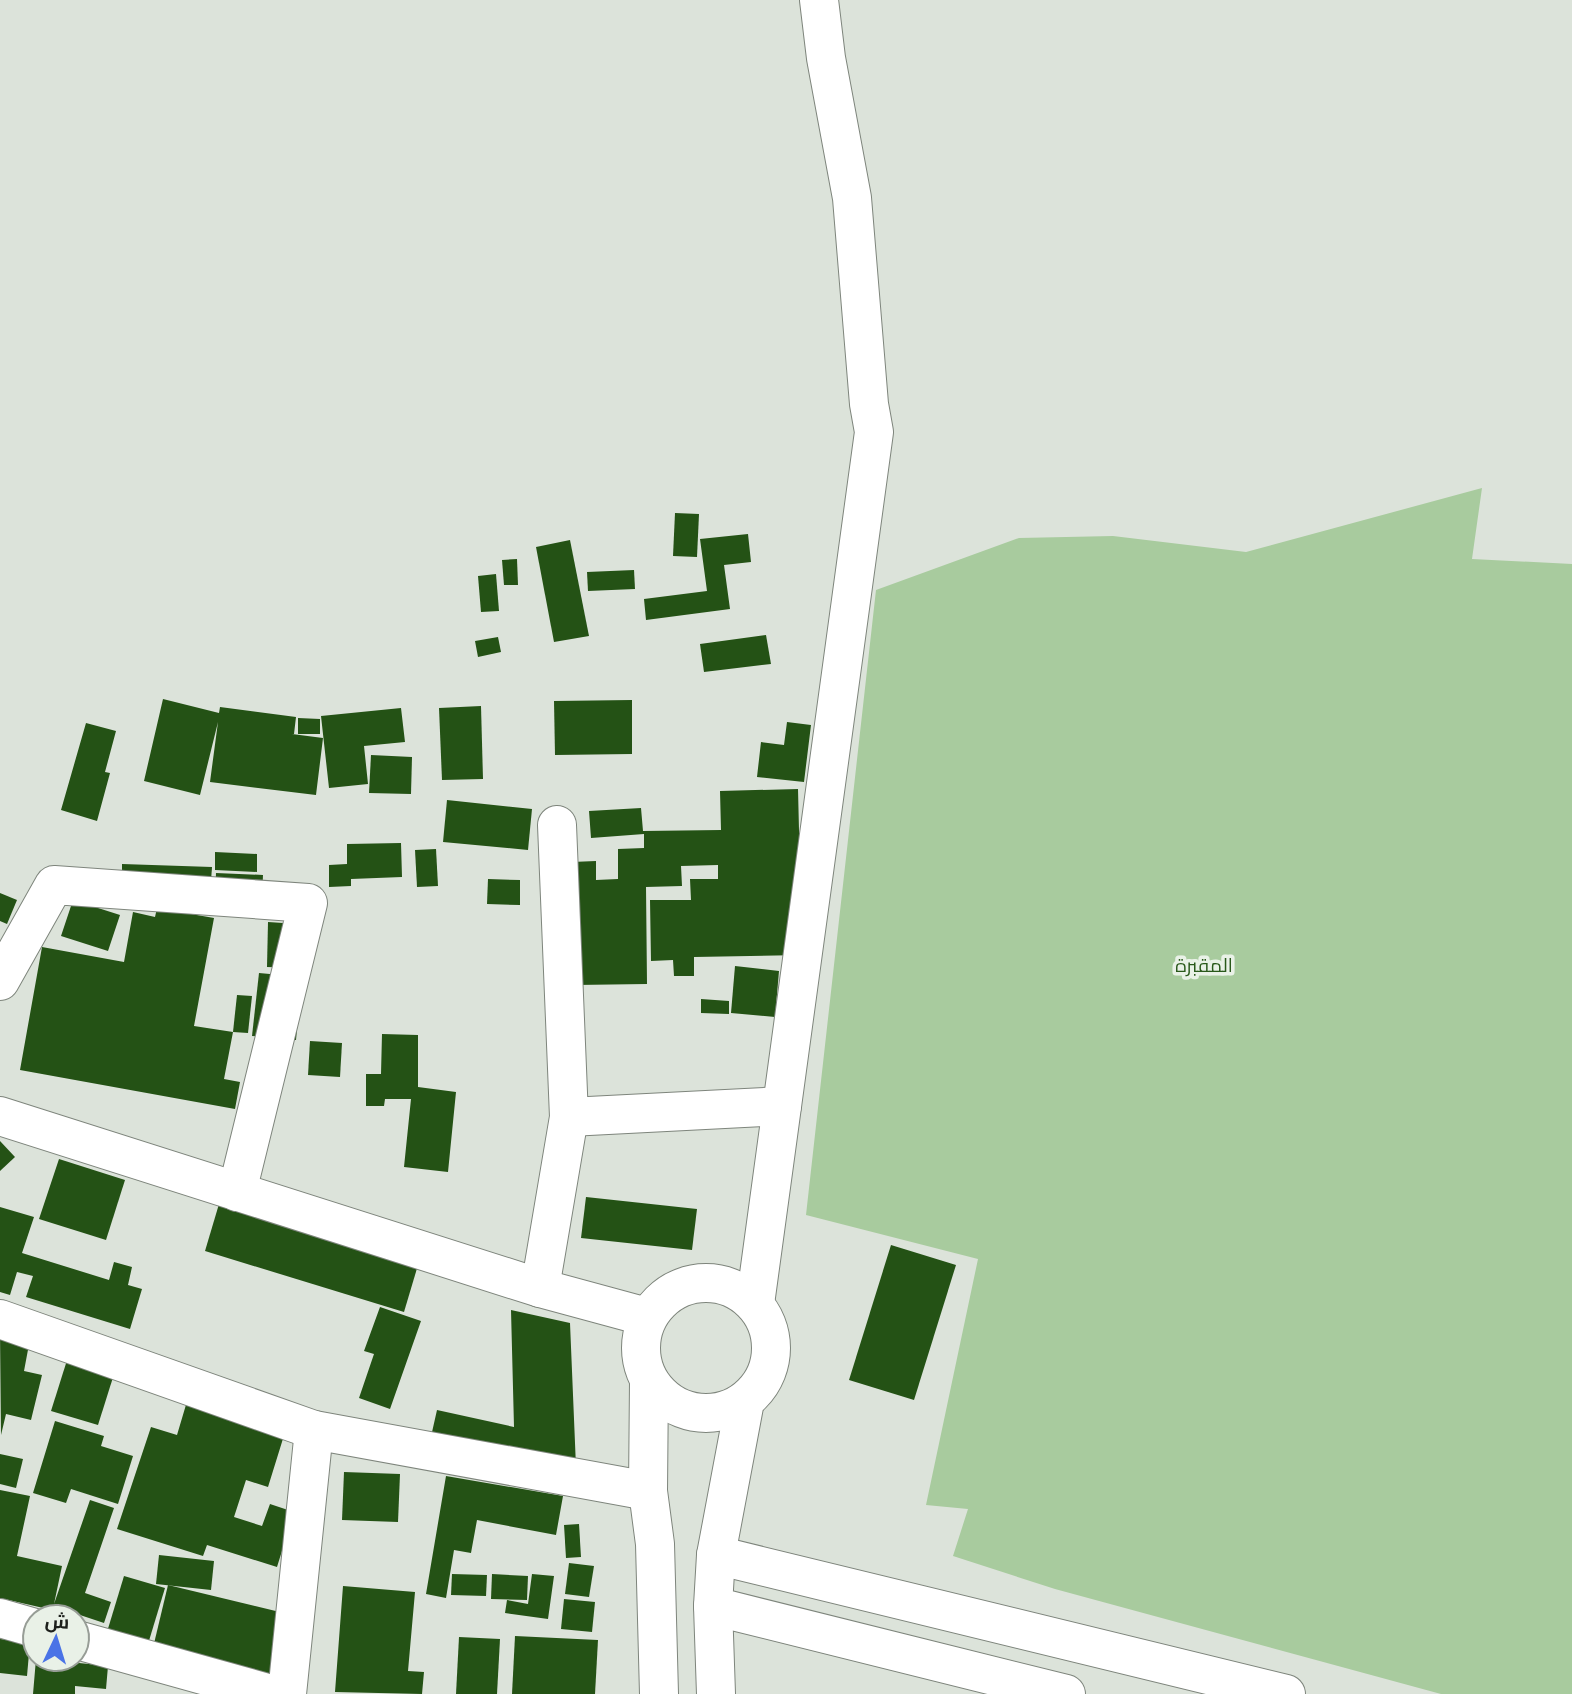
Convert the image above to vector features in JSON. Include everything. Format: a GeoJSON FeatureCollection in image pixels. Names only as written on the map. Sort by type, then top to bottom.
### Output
{"type":"FeatureCollection","features":[{"type":"Feature","properties":{"kind":"street"},"geometry":{"type":"LineString","coordinates":[[755,1304],[874,432],[869,404],[852,198],[826,58],[819,0]]}},
{"type":"Feature","properties":{"kind":"street"},"geometry":{"type":"LineString","coordinates":[[540,1288],[569,1116],[557,825]]}},
{"type":"Feature","properties":{"kind":"street"},"geometry":{"type":"LineString","coordinates":[[0,981],[54,885],[308,903],[237,1192]]}},
{"type":"Feature","properties":{"kind":"street"},"geometry":{"type":"LineString","coordinates":[[569,1116],[782,1106]]}},
{"type":"Feature","properties":{"kind":"street"},"geometry":{"type":"LineString","coordinates":[[0,1116],[540,1288],[647,1317]]}},
{"type":"Feature","properties":{"kind":"street"},"geometry":{"type":"LineString","coordinates":[[649,1381],[663,1398],[682,1409],[704,1413],[726,1411],[745,1401],[760,1385],[770,1366],[772,1344],[767,1322],[755,1304],[739,1291],[719,1283],[698,1282],[678,1288],[660,1299],[647,1317],[641,1338],[642,1360],[649,1381],[649,1490],[655,1544],[659,1694]]}},
{"type":"Feature","properties":{"kind":"street"},"geometry":{"type":"LineString","coordinates":[[0,1320],[314,1430],[649,1490]]}},
{"type":"Feature","properties":{"kind":"street"},"geometry":{"type":"LineString","coordinates":[[716,1694],[713,1606],[716,1555],[745,1401]]}},
{"type":"Feature","properties":{"kind":"street"},"geometry":{"type":"LineString","coordinates":[[287,1694],[314,1430]]}},
{"type":"Feature","properties":{"kind":"street"},"geometry":{"type":"LineString","coordinates":[[716,1555],[1286,1694]]}},
{"type":"Feature","properties":{"kind":"street"},"geometry":{"type":"LineString","coordinates":[[713,1606],[1066,1694]]}},
{"type":"Feature","properties":{"kind":"street"},"geometry":{"type":"LineString","coordinates":[[0,1618],[21,1624]]}},
{"type":"Feature","properties":{"kind":"street"},"geometry":{"type":"LineString","coordinates":[[91,1644],[271,1694]]}},
{"type":"Feature","properties":{"kind":"green space","name":"المقبرة"},"geometry":{"type":"Polygon","coordinates":[[[1482,488],[1472,559],[1572,564],[1572,1694],[1441,1694],[1055,1589],[953,1556],[968,1509],[926,1505],[978,1259],[806,1215],[876,590],[1019,538],[1113,536],[1246,552],[1482,488]]]}},
{"type":"Feature","properties":{"kind":"building"},"geometry":{"type":"Polygon","coordinates":[[[675,513],[699,514],[697,557],[673,556],[675,513]]]}},
{"type":"Feature","properties":{"kind":"building"},"geometry":{"type":"Polygon","coordinates":[[[748,534],[751,562],[724,565],[730,609],[646,620],[644,599],[707,591],[700,539],[748,534]]]}},
{"type":"Feature","properties":{"kind":"building"},"geometry":{"type":"Polygon","coordinates":[[[570,540],[589,636],[554,642],[536,547],[570,540]]]}},
{"type":"Feature","properties":{"kind":"building"},"geometry":{"type":"Polygon","coordinates":[[[517,559],[518,585],[504,585],[502,560],[517,559]]]}},
{"type":"Feature","properties":{"kind":"building"},"geometry":{"type":"Polygon","coordinates":[[[634,570],[635,589],[588,591],[587,572],[634,570]]]}},
{"type":"Feature","properties":{"kind":"building"},"geometry":{"type":"Polygon","coordinates":[[[496,574],[499,611],[481,612],[478,576],[496,574]]]}},
{"type":"Feature","properties":{"kind":"building"},"geometry":{"type":"Polygon","coordinates":[[[766,635],[771,664],[704,672],[700,644],[766,635]]]}},
{"type":"Feature","properties":{"kind":"building"},"geometry":{"type":"Polygon","coordinates":[[[498,637],[501,652],[478,657],[475,641],[498,637]]]}},
{"type":"Feature","properties":{"kind":"building"},"geometry":{"type":"Polygon","coordinates":[[[163,699],[219,713],[220,707],[296,717],[292,734],[323,738],[316,795],[210,782],[218,722],[200,795],[144,781],[163,699]]]}},
{"type":"Feature","properties":{"kind":"building"},"geometry":{"type":"Polygon","coordinates":[[[632,700],[632,754],[555,755],[554,701],[632,700]]]}},
{"type":"Feature","properties":{"kind":"building"},"geometry":{"type":"Polygon","coordinates":[[[481,706],[483,779],[442,780],[439,708],[481,706]]]}},
{"type":"Feature","properties":{"kind":"building"},"geometry":{"type":"Polygon","coordinates":[[[401,708],[405,742],[364,746],[368,784],[329,788],[321,716],[401,708]]]}},
{"type":"Feature","properties":{"kind":"building"},"geometry":{"type":"Polygon","coordinates":[[[298,718],[320,719],[320,734],[298,734],[298,718]]]}},
{"type":"Feature","properties":{"kind":"building"},"geometry":{"type":"Polygon","coordinates":[[[787,722],[811,725],[804,782],[757,777],[761,742],[784,745],[787,722]]]}},
{"type":"Feature","properties":{"kind":"building"},"geometry":{"type":"Polygon","coordinates":[[[86,723],[116,731],[105,772],[110,773],[97,821],[61,810],[86,723]]]}},
{"type":"Feature","properties":{"kind":"building"},"geometry":{"type":"Polygon","coordinates":[[[371,755],[412,757],[411,794],[369,793],[371,755]]]}},
{"type":"Feature","properties":{"kind":"building"},"geometry":{"type":"Polygon","coordinates":[[[798,789],[802,955],[694,957],[694,976],[674,976],[673,960],[651,961],[650,900],[691,900],[690,879],[718,879],[718,865],[681,866],[682,886],[646,887],[647,984],[575,985],[572,862],[596,861],[596,880],[618,879],[618,849],[644,848],[644,834],[591,838],[589,811],[641,808],[643,831],[721,830],[720,791],[798,789]]]}},
{"type":"Feature","properties":{"kind":"building"},"geometry":{"type":"Polygon","coordinates":[[[447,800],[532,809],[528,850],[443,842],[447,800]]]}},
{"type":"Feature","properties":{"kind":"building"},"geometry":{"type":"Polygon","coordinates":[[[401,843],[402,877],[351,879],[351,886],[329,887],[329,865],[347,864],[347,844],[401,843]]]}},
{"type":"Feature","properties":{"kind":"building"},"geometry":{"type":"Polygon","coordinates":[[[436,849],[438,886],[417,887],[415,850],[436,849]]]}},
{"type":"Feature","properties":{"kind":"building"},"geometry":{"type":"Polygon","coordinates":[[[215,852],[257,854],[257,872],[215,870],[215,852]]]}},
{"type":"Feature","properties":{"kind":"building"},"geometry":{"type":"Polygon","coordinates":[[[122,864],[212,867],[210,896],[122,893],[122,864]]]}},
{"type":"Feature","properties":{"kind":"building"},"geometry":{"type":"Polygon","coordinates":[[[216,873],[263,875],[262,896],[215,895],[216,873]]]}},
{"type":"Feature","properties":{"kind":"building"},"geometry":{"type":"Polygon","coordinates":[[[488,879],[520,880],[520,905],[487,904],[488,879]]]}},
{"type":"Feature","properties":{"kind":"building"},"geometry":{"type":"Polygon","coordinates":[[[0,893],[17,900],[7,924],[0,921],[0,893]]]}},
{"type":"Feature","properties":{"kind":"building"},"geometry":{"type":"Polygon","coordinates":[[[73,900],[120,915],[108,951],[61,936],[73,900]]]}},
{"type":"Feature","properties":{"kind":"building"},"geometry":{"type":"Polygon","coordinates":[[[157,908],[214,918],[194,1026],[233,1032],[224,1079],[240,1082],[235,1109],[20,1070],[42,947],[124,962],[133,912],[155,917],[157,908]]]}},
{"type":"Feature","properties":{"kind":"building"},"geometry":{"type":"Polygon","coordinates":[[[268,922],[298,924],[296,968],[267,967],[268,922]]]}},
{"type":"Feature","properties":{"kind":"building"},"geometry":{"type":"Polygon","coordinates":[[[735,966],[779,971],[775,1017],[731,1013],[735,966]]]}},
{"type":"Feature","properties":{"kind":"building"},"geometry":{"type":"Polygon","coordinates":[[[259,973],[302,977],[296,1040],[252,1036],[259,973]]]}},
{"type":"Feature","properties":{"kind":"building"},"geometry":{"type":"Polygon","coordinates":[[[237,995],[252,996],[248,1033],[233,1032],[237,995]]]}},
{"type":"Feature","properties":{"kind":"building"},"geometry":{"type":"Polygon","coordinates":[[[701,999],[729,1001],[729,1014],[701,1013],[701,999]]]}},
{"type":"Feature","properties":{"kind":"building"},"geometry":{"type":"Polygon","coordinates":[[[382,1034],[418,1035],[418,1087],[456,1092],[448,1172],[404,1167],[411,1099],[385,1099],[384,1106],[366,1106],[366,1074],[381,1074],[382,1034]]]}},
{"type":"Feature","properties":{"kind":"building"},"geometry":{"type":"Polygon","coordinates":[[[310,1041],[342,1043],[340,1077],[308,1075],[310,1041]]]}},
{"type":"Feature","properties":{"kind":"building"},"geometry":{"type":"Polygon","coordinates":[[[0,1141],[15,1157],[0,1171],[0,1141]]]}},
{"type":"Feature","properties":{"kind":"building"},"geometry":{"type":"Polygon","coordinates":[[[59,1159],[125,1180],[106,1240],[39,1219],[59,1159]]]}},
{"type":"Feature","properties":{"kind":"building"},"geometry":{"type":"Polygon","coordinates":[[[586,1197],[697,1209],[692,1250],[581,1238],[586,1197]]]}},
{"type":"Feature","properties":{"kind":"building"},"geometry":{"type":"Polygon","coordinates":[[[219,1204],[418,1265],[404,1312],[205,1251],[219,1204]]]}},
{"type":"Feature","properties":{"kind":"building"},"geometry":{"type":"Polygon","coordinates":[[[0,1207],[34,1217],[22,1253],[109,1280],[114,1262],[132,1267],[128,1285],[142,1289],[130,1329],[26,1297],[33,1276],[17,1272],[10,1295],[0,1292],[0,1207]]]}},
{"type":"Feature","properties":{"kind":"building"},"geometry":{"type":"Polygon","coordinates":[[[891,1245],[956,1265],[914,1400],[849,1380],[891,1245]]]}},
{"type":"Feature","properties":{"kind":"building"},"geometry":{"type":"Polygon","coordinates":[[[380,1307],[421,1321],[390,1409],[359,1398],[374,1354],[364,1351],[380,1307]]]}},
{"type":"Feature","properties":{"kind":"building"},"geometry":{"type":"Polygon","coordinates":[[[511,1310],[570,1323],[576,1467],[430,1441],[437,1410],[514,1427],[511,1310]]]}},
{"type":"Feature","properties":{"kind":"building"},"geometry":{"type":"Polygon","coordinates":[[[0,1332],[30,1339],[24,1371],[42,1375],[31,1420],[6,1414],[1,1435],[0,1332]]]}},
{"type":"Feature","properties":{"kind":"building"},"geometry":{"type":"Polygon","coordinates":[[[68,1357],[115,1371],[98,1425],[51,1411],[68,1357]]]}},
{"type":"Feature","properties":{"kind":"building"},"geometry":{"type":"Polygon","coordinates":[[[188,1398],[286,1429],[268,1487],[246,1480],[234,1517],[262,1526],[270,1504],[294,1512],[277,1567],[207,1545],[203,1556],[117,1529],[151,1427],[177,1435],[188,1398]]]}},
{"type":"Feature","properties":{"kind":"building"},"geometry":{"type":"Polygon","coordinates":[[[55,1421],[104,1436],[101,1446],[133,1456],[118,1504],[71,1489],[66,1503],[33,1493],[55,1421]]]}},
{"type":"Feature","properties":{"kind":"building"},"geometry":{"type":"Polygon","coordinates":[[[0,1454],[23,1459],[16,1488],[0,1484],[0,1454]]]}},
{"type":"Feature","properties":{"kind":"building"},"geometry":{"type":"Polygon","coordinates":[[[344,1472],[400,1474],[398,1522],[342,1520],[344,1472]]]}},
{"type":"Feature","properties":{"kind":"building"},"geometry":{"type":"Polygon","coordinates":[[[446,1476],[563,1496],[556,1535],[477,1520],[471,1553],[454,1550],[446,1598],[426,1594],[446,1476]]]}},
{"type":"Feature","properties":{"kind":"building"},"geometry":{"type":"Polygon","coordinates":[[[0,1490],[30,1496],[17,1556],[62,1566],[54,1603],[22,1603],[0,1598],[0,1490]]]}},
{"type":"Feature","properties":{"kind":"building"},"geometry":{"type":"Polygon","coordinates":[[[90,1500],[114,1508],[85,1593],[111,1602],[104,1623],[91,1619],[91,1603],[54,1603],[90,1500]]]}},
{"type":"Feature","properties":{"kind":"building"},"geometry":{"type":"Polygon","coordinates":[[[579,1524],[581,1557],[566,1558],[564,1525],[579,1524]]]}},
{"type":"Feature","properties":{"kind":"building"},"geometry":{"type":"Polygon","coordinates":[[[159,1555],[214,1561],[211,1590],[156,1584],[159,1555]]]}},
{"type":"Feature","properties":{"kind":"building"},"geometry":{"type":"Polygon","coordinates":[[[569,1563],[594,1566],[589,1597],[565,1594],[569,1563]]]}},
{"type":"Feature","properties":{"kind":"building"},"geometry":{"type":"Polygon","coordinates":[[[452,1574],[487,1575],[486,1596],[451,1595],[452,1574]]]}},
{"type":"Feature","properties":{"kind":"building"},"geometry":{"type":"Polygon","coordinates":[[[492,1574],[528,1576],[527,1600],[491,1599],[492,1574]]]}},
{"type":"Feature","properties":{"kind":"building"},"geometry":{"type":"Polygon","coordinates":[[[532,1574],[554,1576],[548,1619],[505,1613],[507,1600],[528,1604],[532,1574]]]}},
{"type":"Feature","properties":{"kind":"building"},"geometry":{"type":"Polygon","coordinates":[[[124,1576],[165,1588],[148,1644],[107,1632],[124,1576]]]}},
{"type":"Feature","properties":{"kind":"building"},"geometry":{"type":"Polygon","coordinates":[[[168,1585],[284,1613],[277,1681],[152,1652],[168,1585]]]}},
{"type":"Feature","properties":{"kind":"building"},"geometry":{"type":"Polygon","coordinates":[[[343,1586],[415,1592],[408,1671],[424,1672],[422,1694],[335,1692],[343,1586]]]}},
{"type":"Feature","properties":{"kind":"building"},"geometry":{"type":"Polygon","coordinates":[[[564,1599],[595,1602],[592,1632],[561,1629],[564,1599]]]}},
{"type":"Feature","properties":{"kind":"building"},"geometry":{"type":"Polygon","coordinates":[[[515,1636],[598,1640],[595,1694],[512,1694],[515,1636]]]}},
{"type":"Feature","properties":{"kind":"building"},"geometry":{"type":"Polygon","coordinates":[[[459,1637],[500,1639],[497,1694],[456,1694],[459,1637]]]}},
{"type":"Feature","properties":{"kind":"building"},"geometry":{"type":"Polygon","coordinates":[[[0,1639],[21,1641],[21,1673],[27,1673],[27,1676],[0,1673],[0,1639]]]}},
{"type":"Feature","properties":{"kind":"building"},"geometry":{"type":"Polygon","coordinates":[[[91,1664],[108,1666],[106,1689],[75,1686],[75,1694],[33,1694],[35,1673],[91,1673],[91,1664]]]}}]}
